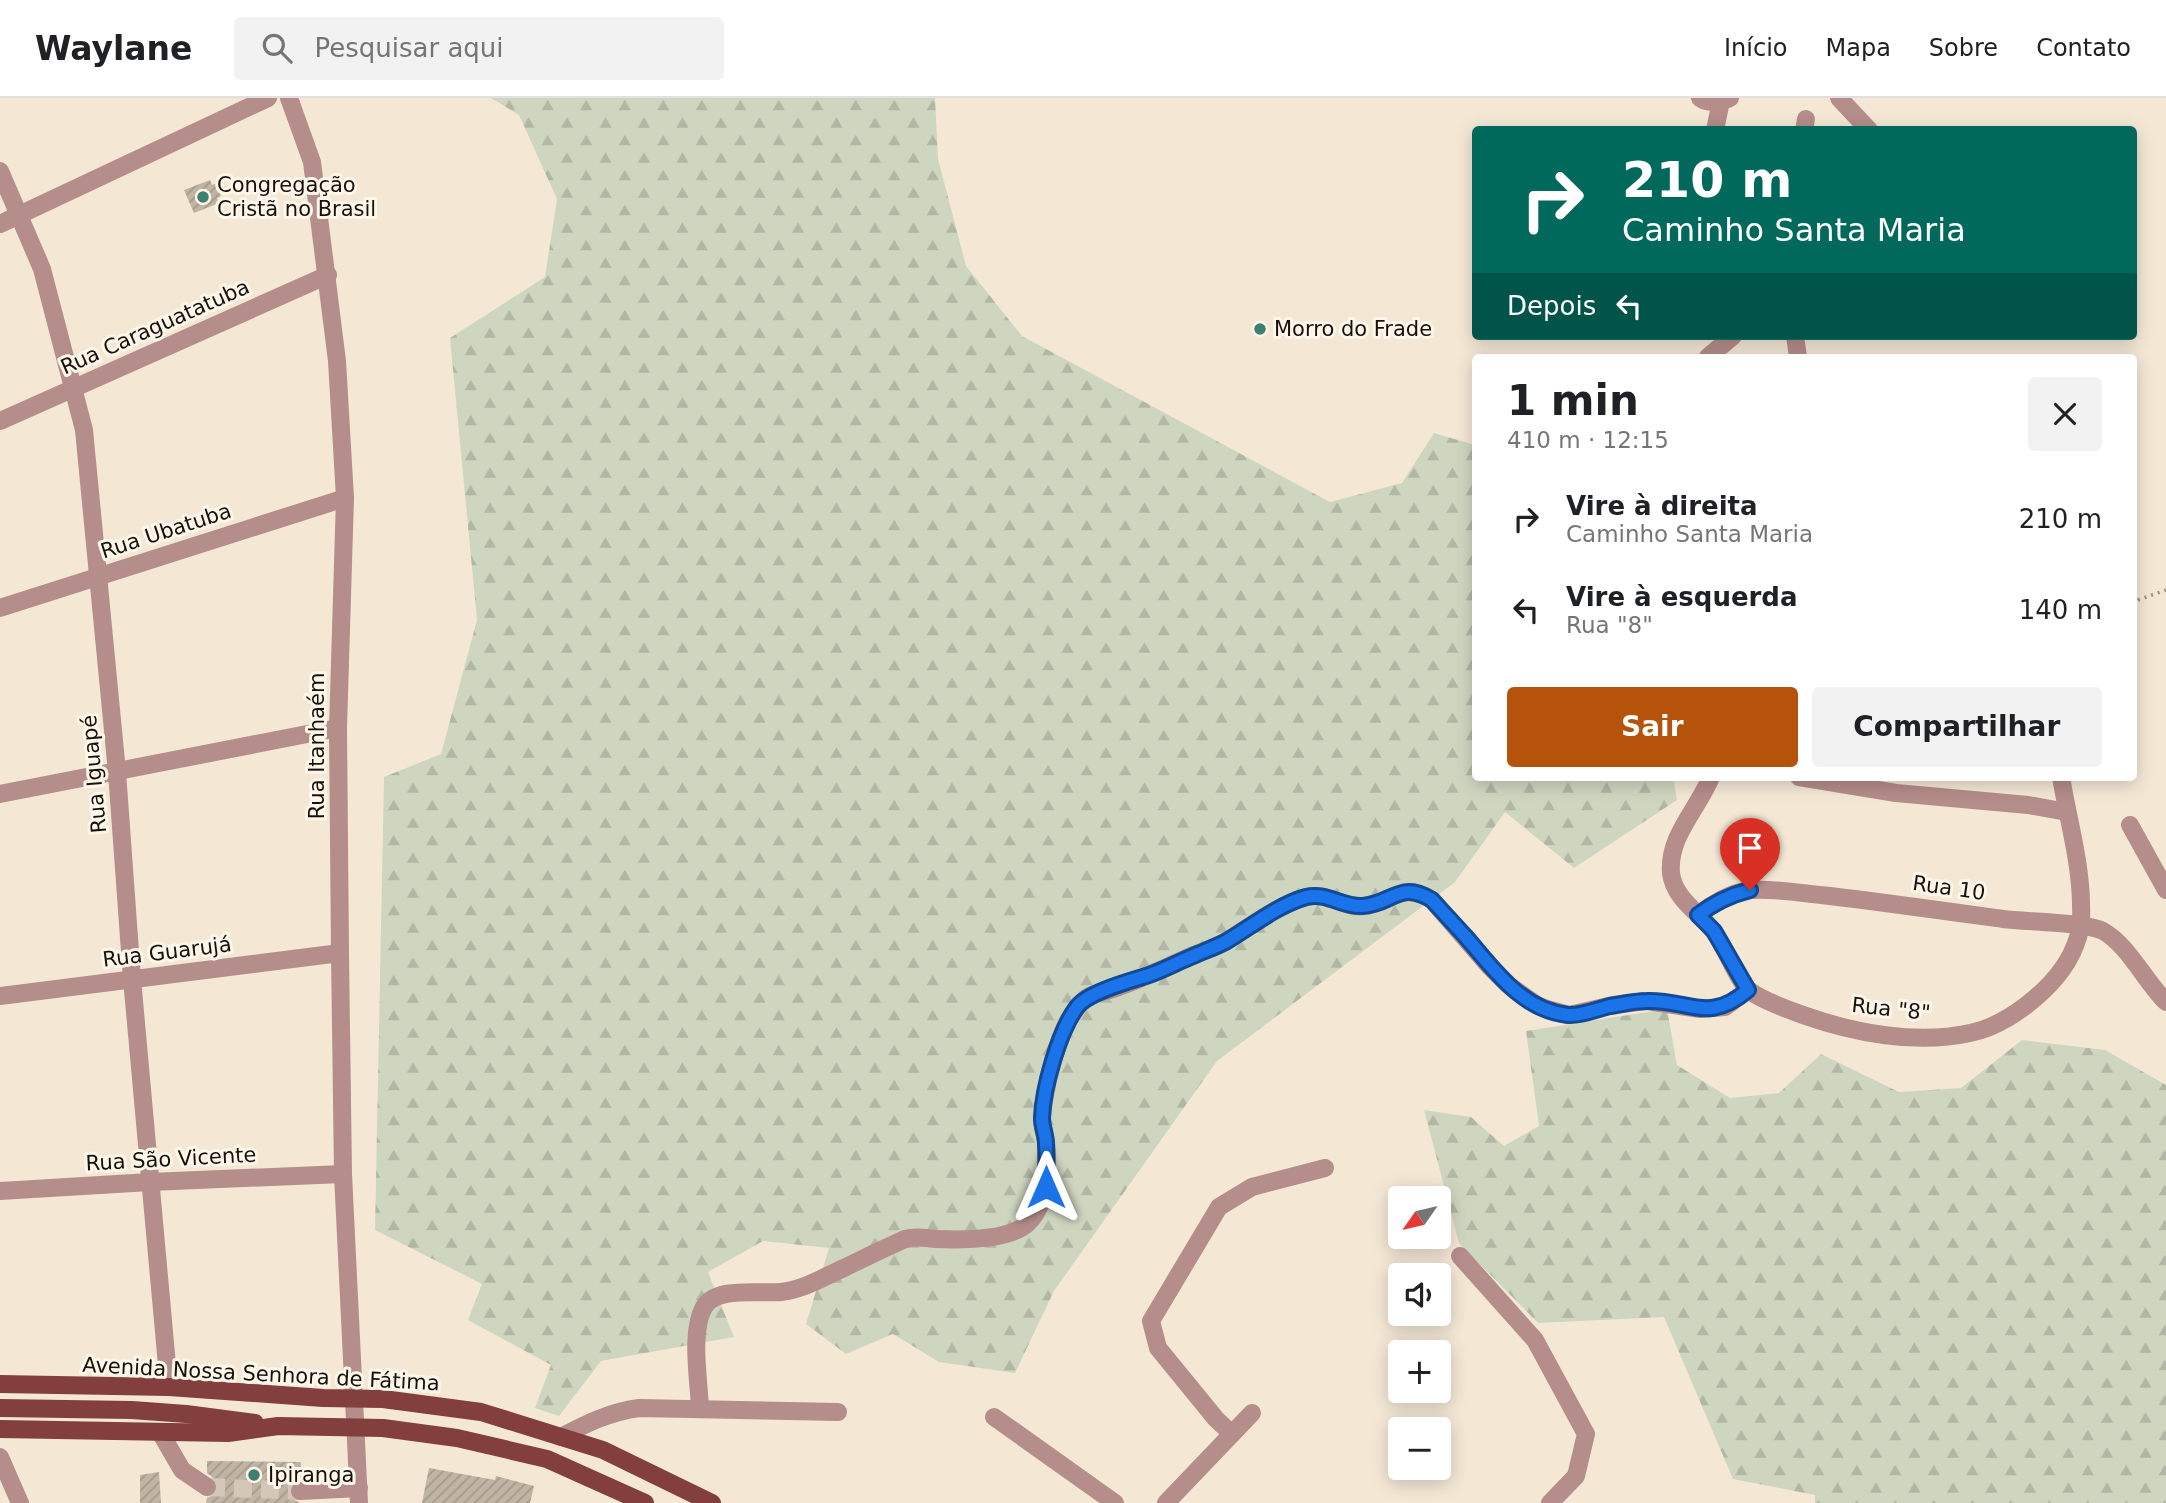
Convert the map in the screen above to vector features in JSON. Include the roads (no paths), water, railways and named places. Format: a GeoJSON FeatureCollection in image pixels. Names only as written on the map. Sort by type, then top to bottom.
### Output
{"type":"FeatureCollection","features":[{"type":"Feature","properties":{"kind":"main road","name":"Avenida Nossa Senhora de Fátima"},"geometry":{"type":"LineString","coordinates":[[0,1384],[169,1387],[323,1398],[383,1399],[481,1412],[603,1450],[712,1503]]}},
{"type":"Feature","properties":{"kind":"main road"},"geometry":{"type":"LineString","coordinates":[[0,1408],[100,1409],[186,1414],[278,1426],[383,1428],[457,1438],[547,1458],[645,1503]]}},
{"type":"Feature","properties":{"kind":"main road"},"geometry":{"type":"LineString","coordinates":[[0,1429],[228,1433],[278,1426]]}},
{"type":"Feature","properties":{"kind":"street"},"geometry":{"type":"LineString","coordinates":[[0,224],[268,98]]}},
{"type":"Feature","properties":{"kind":"street","name":"Rua Itanhaém"},"geometry":{"type":"LineString","coordinates":[[289,98],[312,162],[328,275],[337,361],[345,498],[338,728],[340,953],[344,1174],[359,1496]]}},
{"type":"Feature","properties":{"kind":"street"},"geometry":{"type":"LineString","coordinates":[[1700,98],[1704,101],[1726,100],[1716,126]]}},
{"type":"Feature","properties":{"kind":"street"},"geometry":{"type":"LineString","coordinates":[[1839,98],[1865,126]]}},
{"type":"Feature","properties":{"kind":"street","name":"Rua Iguapé"},"geometry":{"type":"LineString","coordinates":[[0,171],[42,269],[84,430],[100,576],[132,979],[169,1387]]}},
{"type":"Feature","properties":{"kind":"street","name":"Rua Caraguatatuba"},"geometry":{"type":"LineString","coordinates":[[0,421],[328,275]]}},
{"type":"Feature","properties":{"kind":"street"},"geometry":{"type":"LineString","coordinates":[[1711,354],[1728,340]]}},
{"type":"Feature","properties":{"kind":"street","name":"Rua Ubatuba"},"geometry":{"type":"LineString","coordinates":[[0,608],[345,498]]}},
{"type":"Feature","properties":{"kind":"street"},"geometry":{"type":"LineString","coordinates":[[0,794],[338,728]]}},
{"type":"Feature","properties":{"kind":"street"},"geometry":{"type":"LineString","coordinates":[[701,1409],[696,1330],[705,1305],[713,1297],[781,1292],[797,1288],[917,1236],[937,1239],[1004,1235],[1028,1223],[1038,1208],[1046,1187],[1046,1142],[1042,1120],[1045,1090],[1068,1021],[1078,1006],[1096,993],[1157,972],[1216,947],[1304,897],[1317,895],[1333,898],[1350,906],[1363,906],[1408,891],[1421,893],[1432,900],[1507,984],[1537,1005],[1569,1015],[1647,1001],[1700,1009],[1725,1007],[1748,990],[1714,931],[1678,893],[1671,876],[1671,857],[1678,836],[1709,781]]}},
{"type":"Feature","properties":{"kind":"street"},"geometry":{"type":"LineString","coordinates":[[1822,781],[1896,793],[2028,805],[2067,812]]}},
{"type":"Feature","properties":{"kind":"street","name":"Rua \"8\""},"geometry":{"type":"LineString","coordinates":[[1748,990],[1805,1016],[1867,1033],[1943,1037],[1972,1033],[1996,1024],[2019,1010],[2054,980],[2066,965],[2076,947],[2081,925],[2078,868],[2061,781]]}},
{"type":"Feature","properties":{"kind":"street"},"geometry":{"type":"LineString","coordinates":[[2130,825],[2166,890]]}},
{"type":"Feature","properties":{"kind":"street","name":"Rua 10"},"geometry":{"type":"LineString","coordinates":[[1698,915],[1716,902],[1735,894],[1750,890],[1770,890],[2005,919],[2081,925],[2101,930],[2116,941],[2165,998]]}},
{"type":"Feature","properties":{"kind":"street","name":"Rua Guarujá"},"geometry":{"type":"LineString","coordinates":[[0,996],[340,953]]}},
{"type":"Feature","properties":{"kind":"street"},"geometry":{"type":"LineString","coordinates":[[1232,1434],[1216,1419],[1158,1348],[1151,1321],[1219,1207],[1252,1187],[1325,1168]]}},
{"type":"Feature","properties":{"kind":"street","name":"Rua São Vicente"},"geometry":{"type":"LineString","coordinates":[[0,1191],[344,1174]]}},
{"type":"Feature","properties":{"kind":"street"},"geometry":{"type":"LineString","coordinates":[[1460,1256],[1535,1340],[1586,1434],[1576,1476],[1550,1503]]}},
{"type":"Feature","properties":{"kind":"street"},"geometry":{"type":"LineString","coordinates":[[561,1437],[618,1411],[659,1407],[752,1412],[838,1412]]}},
{"type":"Feature","properties":{"kind":"street"},"geometry":{"type":"LineString","coordinates":[[1166,1503],[1252,1413]]}},
{"type":"Feature","properties":{"kind":"street"},"geometry":{"type":"LineString","coordinates":[[994,1417],[1115,1503]]}},
{"type":"Feature","properties":{"kind":"street"},"geometry":{"type":"LineString","coordinates":[[160,1432],[182,1470],[207,1488]]}},
{"type":"Feature","properties":{"kind":"street"},"geometry":{"type":"LineString","coordinates":[[0,1457],[20,1503]]}},
{"type":"Feature","properties":{"kind":"street"},"geometry":{"type":"LineString","coordinates":[[300,1491],[359,1496]]}},
{"type":"Feature","properties":{"kind":"tunnel"},"geometry":{"type":"LineString","coordinates":[[207,1487],[300,1491]]}},
{"type":"Feature","properties":{"kind":"place","name":"Congregação Cristã no Brasil"},"geometry":{"type":"Point","coordinates":[203,197]}},
{"type":"Feature","properties":{"kind":"place","name":"Morro do Frade"},"geometry":{"type":"Point","coordinates":[1260,329]}},
{"type":"Feature","properties":{"kind":"place","name":"Ipiranga"},"geometry":{"type":"Point","coordinates":[254,1475]}}]}
